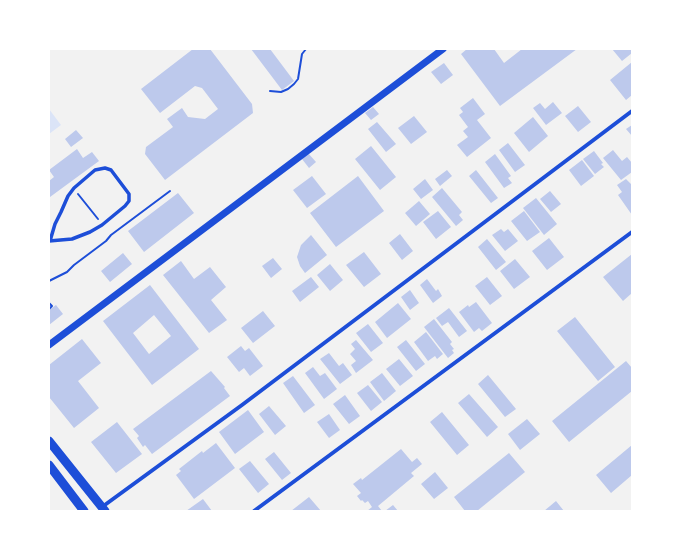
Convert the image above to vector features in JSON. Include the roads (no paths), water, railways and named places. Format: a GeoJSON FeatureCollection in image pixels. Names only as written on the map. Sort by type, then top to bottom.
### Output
{"type":"FeatureCollection","features":[{"type":"Feature","properties":{"kind":"main road"},"geometry":{"type":"LineString","coordinates":[[49,442],[103,509]]}},
{"type":"Feature","properties":{"kind":"main road"},"geometry":{"type":"LineString","coordinates":[[49,465],[84,511]]}},
{"type":"Feature","properties":{"kind":"street"},"geometry":{"type":"LineString","coordinates":[[49,344],[443,49]]}},
{"type":"Feature","properties":{"kind":"street"},"geometry":{"type":"LineString","coordinates":[[103,509],[632,111]]}},
{"type":"Feature","properties":{"kind":"street"},"geometry":{"type":"LineString","coordinates":[[105,168],[111,170],[127,189],[129,194],[129,201],[125,206],[102,225],[80,236],[64,240],[50,241],[52,231],[68,196],[74,188],[95,170],[105,168]]}},
{"type":"Feature","properties":{"kind":"street"},"geometry":{"type":"LineString","coordinates":[[254,511],[632,232]]}}]}
